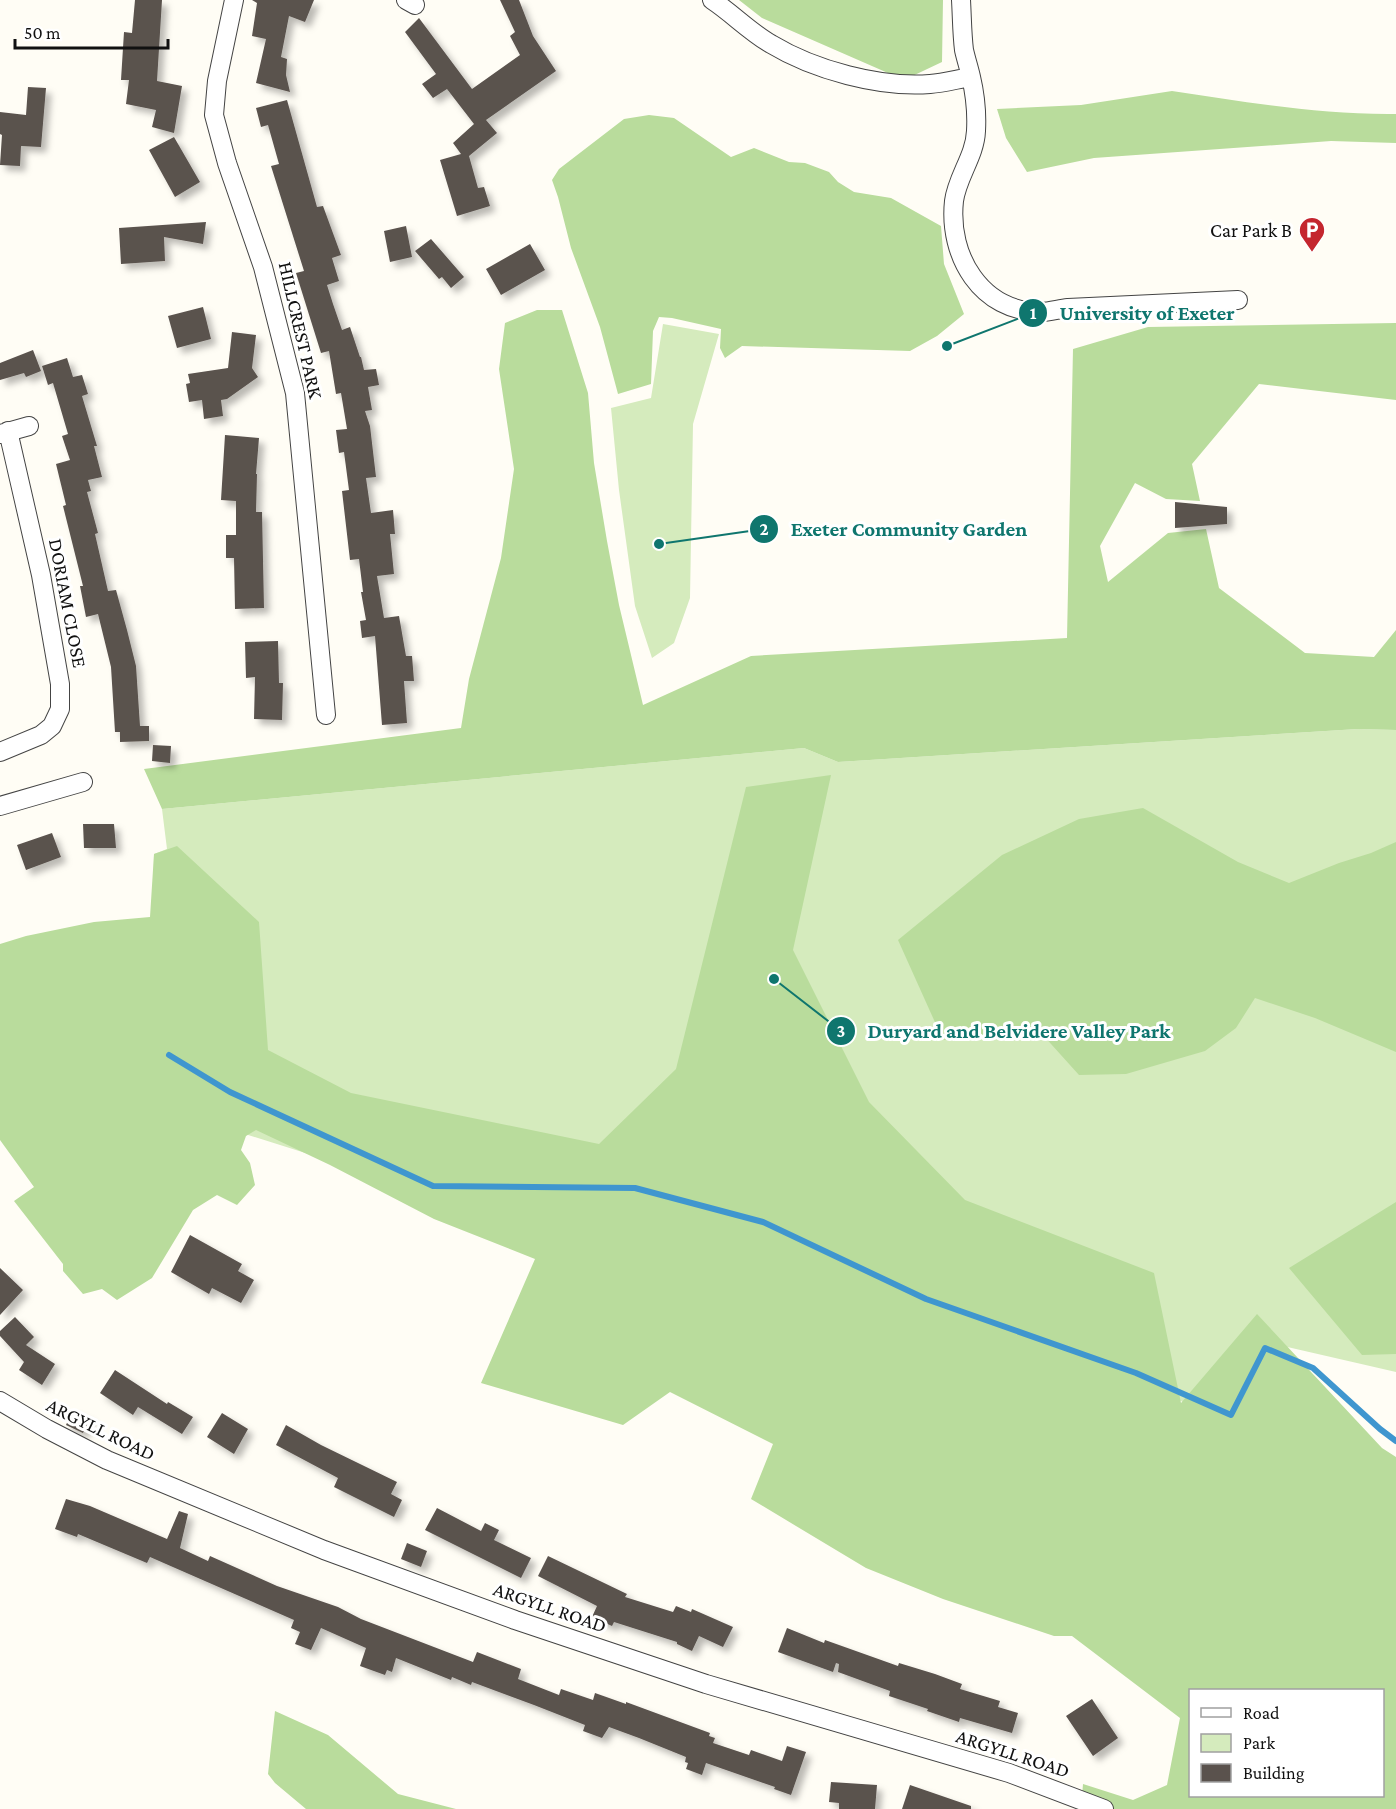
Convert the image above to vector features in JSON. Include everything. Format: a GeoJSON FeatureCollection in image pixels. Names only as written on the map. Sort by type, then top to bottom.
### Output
{"type":"FeatureCollection","features":[{"type":"Feature","properties":{"kind":"street","name":"HILLCREST PARK"},"geometry":{"type":"LineString","coordinates":[[234,0],[217,81],[214,115],[227,162],[263,267],[295,393],[326,715]]}},
{"type":"Feature","properties":{"kind":"street"},"geometry":{"type":"LineString","coordinates":[[712,0],[769,43],[798,59],[830,70],[890,83],[908,84],[932,84],[971,77]]}},
{"type":"Feature","properties":{"kind":"street"},"geometry":{"type":"LineString","coordinates":[[961,0],[964,51],[971,77],[976,134],[959,180],[953,214],[962,258],[976,282],[988,296],[1001,304],[1041,312],[1068,308],[1238,300]]}},
{"type":"Feature","properties":{"kind":"street","name":"DORIAM CLOSE"},"geometry":{"type":"LineString","coordinates":[[0,752],[41,735],[52,726],[60,709],[60,684],[41,575],[4,432],[29,426]]}},
{"type":"Feature","properties":{"kind":"street"},"geometry":{"type":"LineString","coordinates":[[0,806],[83,782]]}},
{"type":"Feature","properties":{"kind":"street","name":"ARGYLL ROAD"},"geometry":{"type":"LineString","coordinates":[[0,1401],[47,1430],[107,1460],[324,1550],[515,1620],[706,1684],[1009,1773],[1104,1809]]}},
{"type":"Feature","properties":{"kind":"green space"},"geometry":{"type":"Polygon","coordinates":[[[739,0],[943,0],[942,62],[904,80],[762,18],[739,0]]]}},
{"type":"Feature","properties":{"kind":"green space"},"geometry":{"type":"Polygon","coordinates":[[[1172,91],[1311,110],[1396,114],[1396,143],[1331,141],[1094,158],[1027,172],[1006,138],[997,109],[1081,105],[1172,91]]]}},
{"type":"Feature","properties":{"kind":"green space"},"geometry":{"type":"Polygon","coordinates":[[[649,115],[674,118],[731,157],[754,148],[789,162],[805,163],[829,172],[838,182],[854,192],[891,198],[941,226],[944,264],[964,314],[937,336],[910,351],[742,346],[725,358],[720,348],[721,329],[659,317],[653,331],[651,384],[618,394],[600,327],[571,248],[552,180],[559,169],[624,119],[649,115]]]}},
{"type":"Feature","properties":{"kind":"green space"},"geometry":{"type":"Polygon","coordinates":[[[537,310],[562,310],[588,393],[594,463],[607,541],[619,605],[643,705],[751,656],[1067,638],[1073,349],[1148,327],[1396,323],[1396,400],[1259,384],[1192,464],[1200,501],[1166,499],[1135,483],[1100,546],[1108,582],[1168,533],[1206,529],[1219,588],[1305,653],[1374,657],[1396,630],[1396,730],[1358,729],[838,762],[804,748],[162,809],[144,769],[461,728],[469,679],[501,558],[514,469],[499,369],[505,323],[537,310]]]}},
{"type":"Feature","properties":{"kind":"green space"},"geometry":{"type":"Polygon","coordinates":[[[663,324],[719,334],[693,424],[690,598],[674,643],[652,658],[635,606],[619,490],[611,408],[651,398],[663,324]]]}},
{"type":"Feature","properties":{"kind":"green space"},"geometry":{"type":"Polygon","coordinates":[[[1358,729],[1396,730],[1396,1372],[1266,1342],[1238,1423],[1123,1379],[435,1194],[150,1104],[154,854],[167,849],[162,809],[804,748],[838,762],[1358,729]]]}},
{"type":"Feature","properties":{"kind":"green space"},"geometry":{"type":"Polygon","coordinates":[[[831,775],[793,950],[869,1102],[965,1200],[1154,1273],[1181,1403],[1257,1314],[1382,1448],[1396,1457],[1396,1809],[1081,1809],[1083,1784],[1133,1800],[1167,1785],[1180,1718],[1072,1636],[1054,1636],[943,1599],[866,1568],[751,1499],[773,1444],[670,1392],[623,1425],[481,1383],[535,1259],[434,1219],[256,1130],[246,1136],[241,1150],[250,1163],[255,1185],[237,1205],[217,1195],[193,1210],[152,1278],[117,1300],[102,1289],[83,1294],[63,1271],[63,1264],[14,1201],[34,1187],[0,1140],[0,944],[26,936],[94,922],[150,917],[154,854],[177,846],[259,922],[268,1050],[351,1093],[599,1144],[676,1069],[746,787],[831,775]]]}},
{"type":"Feature","properties":{"kind":"green space"},"geometry":{"type":"Polygon","coordinates":[[[1143,808],[1238,862],[1289,883],[1396,842],[1396,1052],[1315,1018],[1255,998],[1236,1028],[1205,1051],[1126,1074],[1079,1075],[1042,1034],[943,1040],[898,940],[1002,855],[1079,819],[1143,808]]]}},
{"type":"Feature","properties":{"kind":"green space"},"geometry":{"type":"Polygon","coordinates":[[[1396,1202],[1396,1354],[1362,1355],[1289,1268],[1396,1202]]]}},
{"type":"Feature","properties":{"kind":"green space"},"geometry":{"type":"Polygon","coordinates":[[[275,1711],[328,1735],[398,1794],[456,1809],[306,1809],[275,1783],[268,1774],[275,1711]]]}},
{"type":"Feature","properties":{"kind":"building"},"geometry":{"type":"Polygon","coordinates":[[[135,0],[162,0],[157,81],[182,86],[174,133],[152,127],[156,110],[126,104],[129,80],[121,80],[124,32],[132,33],[135,0]]]}},
{"type":"Feature","properties":{"kind":"building"},"geometry":{"type":"Polygon","coordinates":[[[252,0],[314,0],[305,22],[289,16],[281,57],[287,59],[286,75],[290,92],[256,83],[266,39],[252,36],[257,3],[252,0]]]}},
{"type":"Feature","properties":{"kind":"building"},"geometry":{"type":"Polygon","coordinates":[[[500,0],[519,0],[533,36],[556,71],[486,120],[497,133],[469,156],[478,188],[484,187],[490,206],[457,216],[440,160],[461,154],[453,143],[474,124],[447,89],[433,98],[422,84],[436,74],[405,32],[419,18],[472,89],[520,55],[510,36],[515,32],[500,0]]]}},
{"type":"Feature","properties":{"kind":"building"},"geometry":{"type":"Polygon","coordinates":[[[28,87],[46,88],[41,147],[21,146],[20,166],[0,165],[2,135],[0,134],[0,112],[26,115],[28,87]]]}},
{"type":"Feature","properties":{"kind":"building"},"geometry":{"type":"Polygon","coordinates":[[[287,100],[317,207],[323,206],[341,255],[332,258],[339,281],[327,285],[333,304],[342,330],[350,327],[364,370],[376,369],[379,385],[368,387],[372,410],[365,411],[370,426],[376,477],[366,478],[371,513],[393,510],[395,534],[390,534],[394,574],[377,576],[384,618],[399,616],[406,656],[412,656],[414,681],[404,681],[407,723],[382,725],[375,636],[362,638],[360,621],[366,620],[359,559],[350,560],[342,491],[349,490],[344,452],[339,453],[336,430],[347,429],[341,393],[336,394],[329,351],[321,353],[296,273],[304,271],[271,166],[279,164],[268,125],[261,127],[256,108],[287,100]]]}},
{"type":"Feature","properties":{"kind":"building"},"geometry":{"type":"Polygon","coordinates":[[[174,137],[200,182],[175,197],[149,150],[174,137]]]}},
{"type":"Feature","properties":{"kind":"building"},"geometry":{"type":"Polygon","coordinates":[[[206,222],[203,244],[164,237],[165,261],[121,264],[119,228],[206,222]]]}},
{"type":"Feature","properties":{"kind":"building"},"geometry":{"type":"Polygon","coordinates":[[[406,226],[412,257],[390,262],[384,231],[406,226]]]}},
{"type":"Feature","properties":{"kind":"building"},"geometry":{"type":"Polygon","coordinates":[[[431,239],[464,277],[451,288],[442,277],[439,279],[415,251],[431,239]]]}},
{"type":"Feature","properties":{"kind":"building"},"geometry":{"type":"Polygon","coordinates":[[[530,244],[545,270],[501,295],[486,269],[530,244]]]}},
{"type":"Feature","properties":{"kind":"building"},"geometry":{"type":"Polygon","coordinates":[[[203,307],[211,339],[177,348],[168,316],[203,307]]]}},
{"type":"Feature","properties":{"kind":"building"},"geometry":{"type":"Polygon","coordinates":[[[232,332],[256,335],[252,368],[258,377],[227,399],[221,400],[223,416],[204,419],[202,400],[189,402],[186,384],[190,383],[188,374],[228,368],[232,332]]]}},
{"type":"Feature","properties":{"kind":"building"},"geometry":{"type":"Polygon","coordinates":[[[33,350],[41,371],[26,377],[24,373],[0,380],[0,363],[33,350]]]}},
{"type":"Feature","properties":{"kind":"building"},"geometry":{"type":"Polygon","coordinates":[[[67,358],[73,377],[82,375],[88,394],[82,396],[97,446],[94,446],[102,477],[88,480],[91,491],[87,492],[98,533],[95,534],[108,591],[116,590],[136,666],[140,726],[149,726],[149,741],[120,742],[120,732],[115,732],[111,667],[98,614],[86,617],[80,586],[83,586],[63,506],[66,505],[56,464],[70,460],[62,436],[68,434],[53,383],[48,385],[42,366],[67,358]]]}},
{"type":"Feature","properties":{"kind":"building"},"geometry":{"type":"Polygon","coordinates":[[[225,435],[259,438],[256,512],[262,512],[264,608],[235,609],[234,558],[226,558],[226,535],[236,535],[236,501],[221,500],[225,435]]]}},
{"type":"Feature","properties":{"kind":"building"},"geometry":{"type":"Polygon","coordinates":[[[1175,502],[1227,507],[1227,524],[1175,528],[1175,502]]]}},
{"type":"Feature","properties":{"kind":"building"},"geometry":{"type":"Polygon","coordinates":[[[278,641],[279,683],[283,683],[282,720],[254,719],[255,677],[246,678],[245,642],[278,641]]]}},
{"type":"Feature","properties":{"kind":"building"},"geometry":{"type":"Polygon","coordinates":[[[153,745],[171,746],[170,763],[152,761],[153,745]]]}},
{"type":"Feature","properties":{"kind":"building"},"geometry":{"type":"Polygon","coordinates":[[[83,824],[114,824],[116,848],[84,848],[83,824]]]}},
{"type":"Feature","properties":{"kind":"building"},"geometry":{"type":"Polygon","coordinates":[[[52,833],[61,857],[26,870],[17,845],[52,833]]]}},
{"type":"Feature","properties":{"kind":"building"},"geometry":{"type":"Polygon","coordinates":[[[190,1235],[242,1264],[238,1271],[254,1280],[241,1303],[212,1288],[209,1294],[171,1272],[190,1235]]]}},
{"type":"Feature","properties":{"kind":"building"},"geometry":{"type":"Polygon","coordinates":[[[0,1268],[23,1290],[0,1315],[0,1268]]]}},
{"type":"Feature","properties":{"kind":"building"},"geometry":{"type":"Polygon","coordinates":[[[15,1317],[34,1337],[26,1345],[55,1364],[42,1385],[19,1370],[24,1362],[0,1336],[0,1331],[15,1317]]]}},
{"type":"Feature","properties":{"kind":"building"},"geometry":{"type":"Polygon","coordinates":[[[115,1370],[167,1404],[168,1402],[193,1417],[182,1434],[138,1407],[133,1415],[100,1393],[115,1370]]]}},
{"type":"Feature","properties":{"kind":"building"},"geometry":{"type":"Polygon","coordinates":[[[73,1410],[90,1418],[83,1433],[66,1425],[73,1410]]]}},
{"type":"Feature","properties":{"kind":"building"},"geometry":{"type":"Polygon","coordinates":[[[222,1413],[248,1429],[234,1454],[207,1437],[222,1413]]]}},
{"type":"Feature","properties":{"kind":"building"},"geometry":{"type":"Polygon","coordinates":[[[286,1425],[321,1445],[397,1482],[391,1494],[402,1500],[394,1517],[334,1487],[338,1478],[276,1445],[286,1425]]]}},
{"type":"Feature","properties":{"kind":"building"},"geometry":{"type":"Polygon","coordinates":[[[66,1499],[90,1506],[167,1539],[179,1511],[188,1514],[180,1548],[208,1561],[210,1556],[277,1586],[338,1607],[361,1619],[473,1662],[477,1652],[521,1669],[518,1679],[559,1695],[561,1689],[593,1700],[595,1693],[626,1704],[626,1702],[710,1733],[709,1736],[715,1738],[713,1743],[749,1755],[751,1750],[782,1761],[787,1746],[806,1752],[791,1795],[774,1789],[775,1787],[706,1763],[702,1775],[686,1769],[688,1763],[685,1762],[686,1757],[639,1738],[609,1727],[602,1738],[583,1731],[585,1725],[534,1705],[472,1682],[471,1685],[452,1677],[451,1680],[396,1658],[392,1672],[387,1670],[385,1675],[360,1666],[366,1648],[321,1628],[311,1650],[295,1644],[300,1632],[291,1628],[294,1620],[150,1557],[147,1563],[78,1534],[77,1537],[55,1529],[66,1499]]]}},
{"type":"Feature","properties":{"kind":"building"},"geometry":{"type":"Polygon","coordinates":[[[437,1508],[481,1531],[485,1523],[499,1530],[494,1540],[531,1558],[521,1578],[425,1530],[437,1508]]]}},
{"type":"Feature","properties":{"kind":"building"},"geometry":{"type":"Polygon","coordinates":[[[407,1543],[427,1551],[421,1567],[401,1559],[407,1543]]]}},
{"type":"Feature","properties":{"kind":"building"},"geometry":{"type":"Polygon","coordinates":[[[548,1556],[627,1594],[625,1597],[673,1612],[676,1606],[691,1612],[692,1609],[733,1627],[723,1647],[699,1636],[692,1651],[677,1642],[614,1622],[612,1626],[592,1617],[597,1606],[538,1576],[548,1556]]]}},
{"type":"Feature","properties":{"kind":"building"},"geometry":{"type":"Polygon","coordinates":[[[787,1628],[824,1643],[825,1640],[898,1666],[899,1663],[935,1674],[962,1684],[960,1689],[1000,1701],[998,1707],[1018,1713],[1012,1733],[960,1718],[959,1722],[889,1696],[890,1691],[838,1672],[839,1664],[836,1663],[833,1672],[778,1652],[787,1628]]]}},
{"type":"Feature","properties":{"kind":"building"},"geometry":{"type":"Polygon","coordinates":[[[1092,1699],[1118,1738],[1093,1756],[1066,1716],[1092,1699]]]}},
{"type":"Feature","properties":{"kind":"building"},"geometry":{"type":"Polygon","coordinates":[[[831,1782],[877,1785],[875,1809],[839,1809],[839,1803],[829,1802],[831,1782]]]}},
{"type":"Feature","properties":{"kind":"building"},"geometry":{"type":"Polygon","coordinates":[[[910,1785],[971,1806],[971,1809],[902,1809],[910,1785]]]}},
{"type":"Feature","properties":{"kind":"waterway"},"geometry":{"type":"LineString","coordinates":[[169,1055],[230,1092],[433,1186],[635,1188],[763,1222],[926,1299],[1136,1373],[1231,1415],[1265,1348],[1313,1368],[1396,1441]]}},
{"type":"Feature","properties":{"kind":"place","name":"Car Park B"},"geometry":{"type":"Point","coordinates":[1312,253]}},
{"type":"Feature","properties":{"kind":"place","name":"University of Exeter"},"geometry":{"type":"Point","coordinates":[947,346]}},
{"type":"Feature","properties":{"kind":"place","name":"Exeter Community Garden"},"geometry":{"type":"Point","coordinates":[659,544]}},
{"type":"Feature","properties":{"kind":"place","name":"Duryard and Belvidere Valley Park"},"geometry":{"type":"Point","coordinates":[774,979]}}]}
